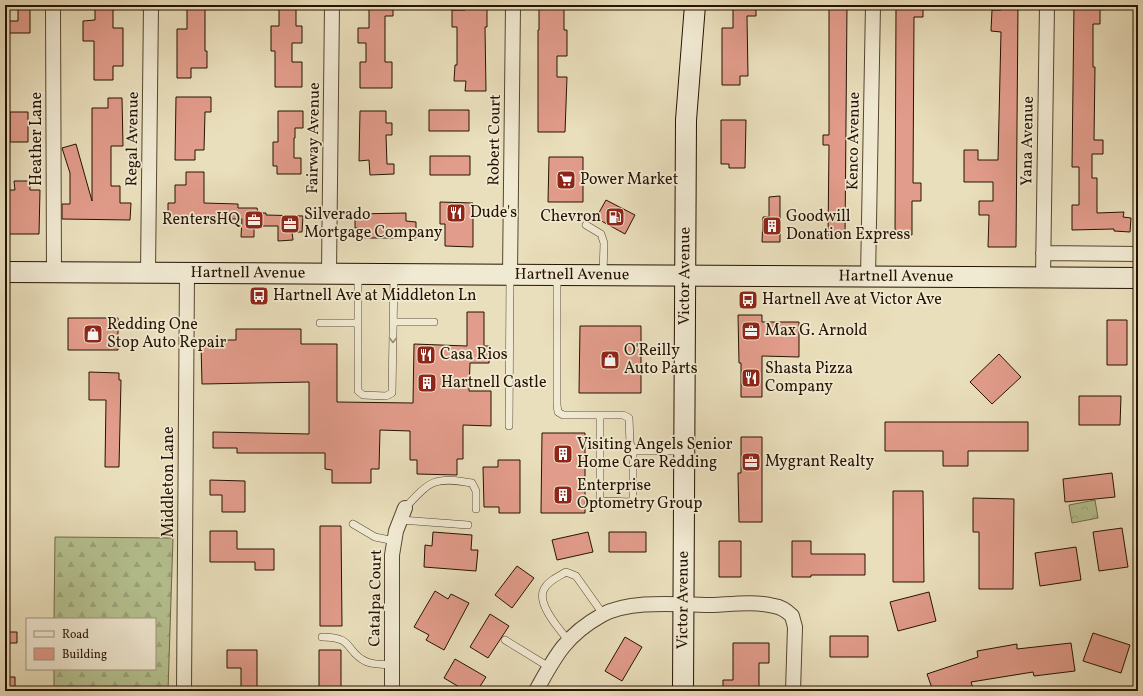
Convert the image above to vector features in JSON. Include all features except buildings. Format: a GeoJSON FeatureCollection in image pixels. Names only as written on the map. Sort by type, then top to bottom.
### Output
{"type":"FeatureCollection","features":[{"type":"Feature","properties":{"kind":"main road","name":"Victor Avenue"},"geometry":{"type":"LineString","coordinates":[[683,691],[686,120],[695,5]]}},
{"type":"Feature","properties":{"kind":"main road","name":"Hartnell Avenue"},"geometry":{"type":"LineString","coordinates":[[5,272],[329,272],[684,276],[1138,278]]}},
{"type":"Feature","properties":{"kind":"street","name":"Heather Lane"},"geometry":{"type":"LineString","coordinates":[[53,5],[54,272]]}},
{"type":"Feature","properties":{"kind":"street","name":"Regal Avenue"},"geometry":{"type":"LineString","coordinates":[[148,272],[151,5]]}},
{"type":"Feature","properties":{"kind":"street","name":"Fairway Avenue"},"geometry":{"type":"LineString","coordinates":[[329,272],[332,5]]}},
{"type":"Feature","properties":{"kind":"street","name":"Robert Court"},"geometry":{"type":"LineString","coordinates":[[510,274],[513,5]]}},
{"type":"Feature","properties":{"kind":"street","name":"Kenco Avenue"},"geometry":{"type":"LineString","coordinates":[[868,277],[873,5]]}},
{"type":"Feature","properties":{"kind":"street","name":"Yana Avenue"},"geometry":{"type":"LineString","coordinates":[[1043,277],[1047,5]]}},
{"type":"Feature","properties":{"kind":"street"},"geometry":{"type":"LineString","coordinates":[[1043,253],[1138,254]]}},
{"type":"Feature","properties":{"kind":"street","name":"Middleton Lane"},"geometry":{"type":"LineString","coordinates":[[184,691],[186,273]]}},
{"type":"Feature","properties":{"kind":"street","name":"Catalpa Court"},"geometry":{"type":"LineString","coordinates":[[392,691],[391,574],[395,541],[403,514]]}},
{"type":"Feature","properties":{"kind":"street"},"geometry":{"type":"LineString","coordinates":[[536,691],[556,654],[568,640],[603,614],[630,606],[758,604],[776,606],[792,616],[795,627],[793,691]]}},
{"type":"Feature","properties":{"kind":"lane"},"geometry":{"type":"LineString","coordinates":[[586,225],[601,234],[603,275]]}},
{"type":"Feature","properties":{"kind":"lane"},"geometry":{"type":"LineString","coordinates":[[358,273],[358,391],[363,395],[386,396],[392,393],[394,273]]}},
{"type":"Feature","properties":{"kind":"lane"},"geometry":{"type":"LineString","coordinates":[[509,426],[510,274]]}},
{"type":"Feature","properties":{"kind":"lane"},"geometry":{"type":"LineString","coordinates":[[558,275],[558,412],[563,415],[600,415],[622,415],[629,418],[630,443],[633,449],[633,502],[600,501],[600,415]]}},
{"type":"Feature","properties":{"kind":"lane"},"geometry":{"type":"LineString","coordinates":[[393,322],[434,322]]}},
{"type":"Feature","properties":{"kind":"lane"},"geometry":{"type":"LineString","coordinates":[[320,323],[358,323]]}},
{"type":"Feature","properties":{"kind":"lane"},"geometry":{"type":"LineString","coordinates":[[633,449],[638,451],[684,452]]}},
{"type":"Feature","properties":{"kind":"lane"},"geometry":{"type":"LineString","coordinates":[[468,525],[403,514],[426,485],[437,481],[461,481],[472,483],[476,491],[476,509]]}},
{"type":"Feature","properties":{"kind":"lane"},"geometry":{"type":"LineString","coordinates":[[353,524],[375,537],[395,541]]}},
{"type":"Feature","properties":{"kind":"lane"},"geometry":{"type":"LineString","coordinates":[[568,640],[554,622],[542,600],[543,589],[551,581],[566,572],[576,576],[603,614]]}},
{"type":"Feature","properties":{"kind":"lane"},"geometry":{"type":"LineString","coordinates":[[322,637],[340,638],[365,661],[374,664],[392,665]]}},
{"type":"Feature","properties":{"kind":"lane"},"geometry":{"type":"LineString","coordinates":[[505,640],[549,667]]}},
{"type":"Feature","properties":{"kind":"green space"},"geometry":{"type":"Polygon","coordinates":[[[1095,500],[1098,518],[1072,523],[1069,505],[1095,500]]]}},
{"type":"Feature","properties":{"kind":"green space"},"geometry":{"type":"Polygon","coordinates":[[[55,537],[173,538],[168,691],[54,691],[54,670],[156,670],[156,618],[54,618],[55,537]]]}},
{"type":"Feature","properties":{"kind":"place","name":"Power Market"},"geometry":{"type":"Point","coordinates":[566,180]}},
{"type":"Feature","properties":{"kind":"place","name":"Dude's"},"geometry":{"type":"Point","coordinates":[456,213]}},
{"type":"Feature","properties":{"kind":"place","name":"Chevron"},"geometry":{"type":"Point","coordinates":[615,217]}},
{"type":"Feature","properties":{"kind":"place","name":"RentersHQ"},"geometry":{"type":"Point","coordinates":[254,220]}},
{"type":"Feature","properties":{"kind":"place","name":"Silverado Mortgage Company"},"geometry":{"type":"Point","coordinates":[290,224]}},
{"type":"Feature","properties":{"kind":"place","name":"Goodwill Donation Express"},"geometry":{"type":"Point","coordinates":[772,226]}},
{"type":"Feature","properties":{"kind":"place","name":"Hartnell Ave at Middleton Ln"},"geometry":{"type":"Point","coordinates":[259,296]}},
{"type":"Feature","properties":{"kind":"place","name":"Hartnell Ave at Victor Ave"},"geometry":{"type":"Point","coordinates":[748,300]}},
{"type":"Feature","properties":{"kind":"place","name":"Max G. Arnold"},"geometry":{"type":"Point","coordinates":[751,331]}},
{"type":"Feature","properties":{"kind":"place","name":"Redding One Stop Auto Repair"},"geometry":{"type":"Point","coordinates":[93,334]}},
{"type":"Feature","properties":{"kind":"place","name":"Casa Rios"},"geometry":{"type":"Point","coordinates":[426,355]}},
{"type":"Feature","properties":{"kind":"place","name":"O'Reilly Auto Parts"},"geometry":{"type":"Point","coordinates":[610,360]}},
{"type":"Feature","properties":{"kind":"place","name":"Shasta Pizza Company"},"geometry":{"type":"Point","coordinates":[751,378]}},
{"type":"Feature","properties":{"kind":"place","name":"Hartnell Castle"},"geometry":{"type":"Point","coordinates":[427,383]}},
{"type":"Feature","properties":{"kind":"place","name":"Visiting Angels Senior Home Care Redding"},"geometry":{"type":"Point","coordinates":[563,454]}},
{"type":"Feature","properties":{"kind":"place","name":"Mygrant Realty"},"geometry":{"type":"Point","coordinates":[751,462]}},
{"type":"Feature","properties":{"kind":"place","name":"Enterprise Optometry Group"},"geometry":{"type":"Point","coordinates":[563,495]}}]}
